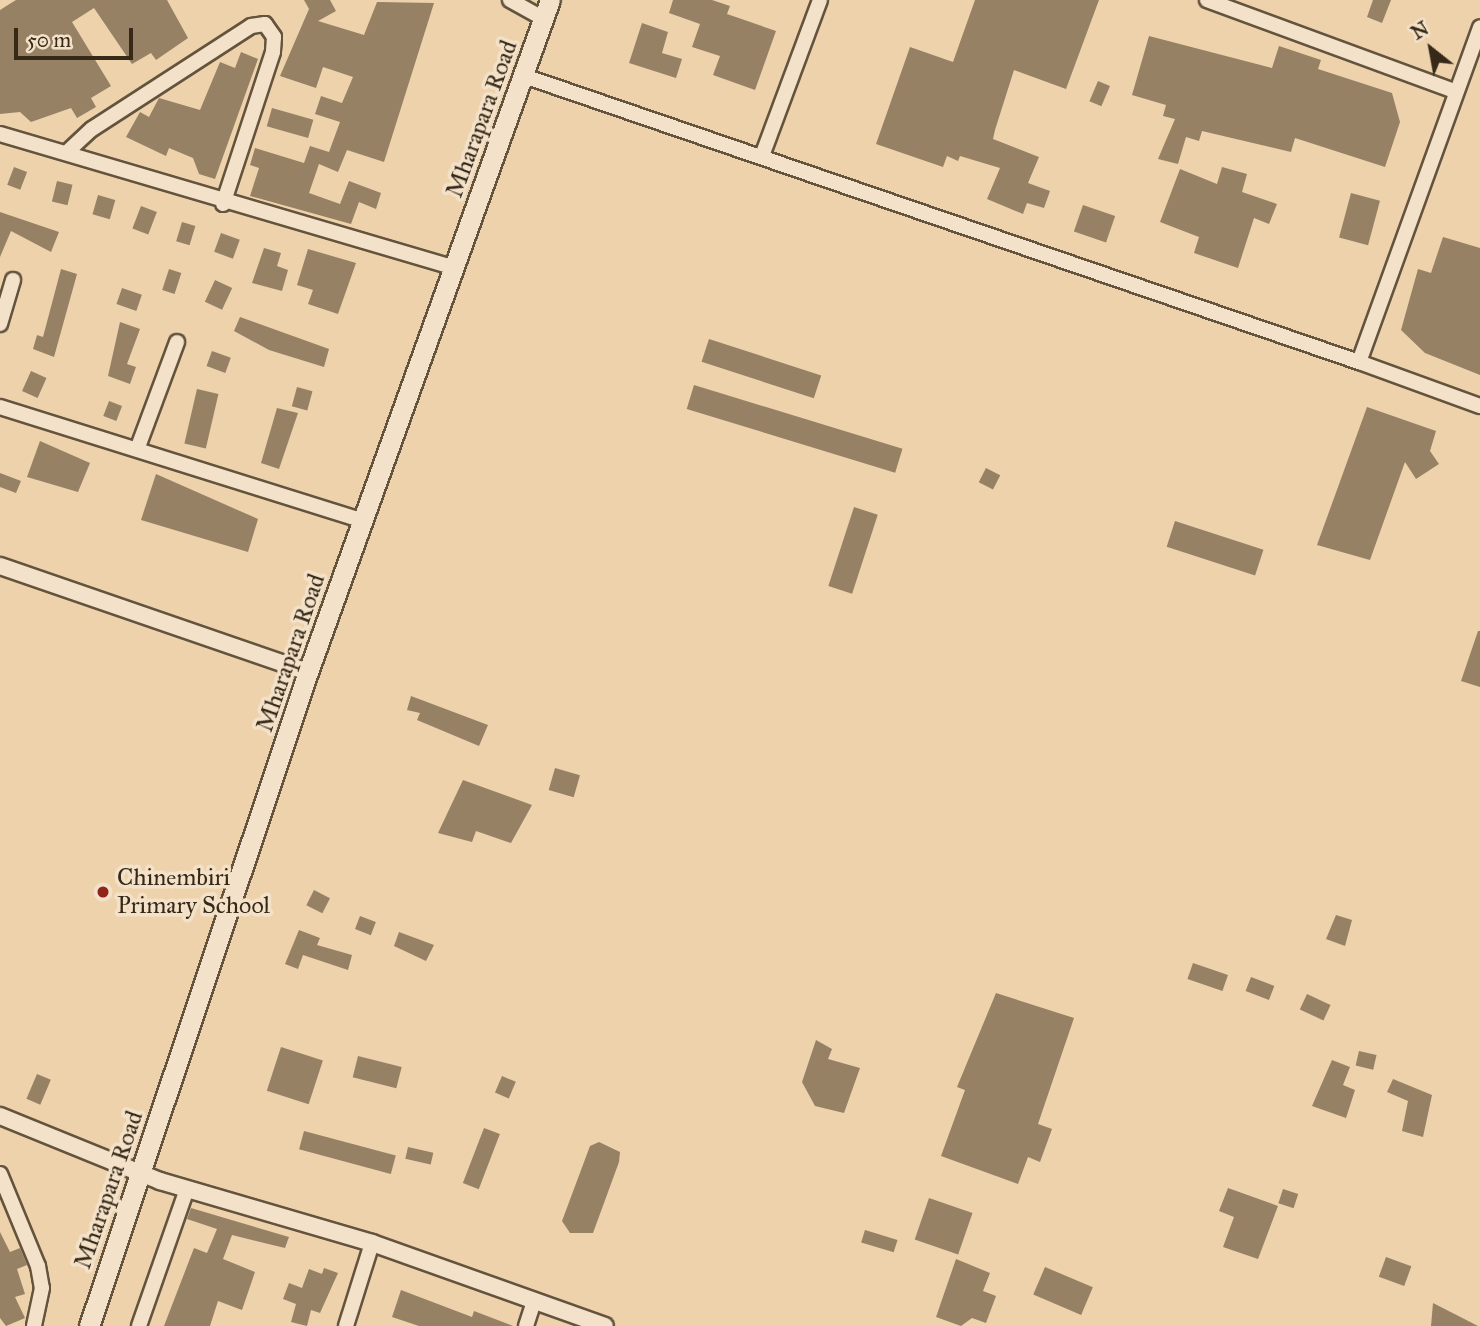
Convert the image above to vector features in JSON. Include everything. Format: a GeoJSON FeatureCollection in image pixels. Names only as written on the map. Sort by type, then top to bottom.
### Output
{"type":"FeatureCollection","features":[{"type":"Feature","properties":{"kind":"main road","name":"Mharapara Road"},"geometry":{"type":"LineString","coordinates":[[89,1326],[308,672],[550,0]]}},
{"type":"Feature","properties":{"kind":"street"},"geometry":{"type":"LineString","coordinates":[[510,0],[544,19]]}},
{"type":"Feature","properties":{"kind":"street"},"geometry":{"type":"LineString","coordinates":[[762,156],[820,0]]}},
{"type":"Feature","properties":{"kind":"street"},"geometry":{"type":"LineString","coordinates":[[1207,0],[1454,91]]}},
{"type":"Feature","properties":{"kind":"street"},"geometry":{"type":"LineString","coordinates":[[66,153],[194,62],[251,26],[265,24],[274,37],[273,52],[223,204]]}},
{"type":"Feature","properties":{"kind":"street"},"geometry":{"type":"LineString","coordinates":[[1359,362],[1454,91],[1480,27]]}},
{"type":"Feature","properties":{"kind":"street"},"geometry":{"type":"LineString","coordinates":[[523,76],[762,156],[1480,406]]}},
{"type":"Feature","properties":{"kind":"street"},"geometry":{"type":"LineString","coordinates":[[0,134],[223,204],[453,267]]}},
{"type":"Feature","properties":{"kind":"street"},"geometry":{"type":"LineString","coordinates":[[0,324],[13,280]]}},
{"type":"Feature","properties":{"kind":"street"},"geometry":{"type":"LineString","coordinates":[[138,447],[177,342]]}},
{"type":"Feature","properties":{"kind":"street"},"geometry":{"type":"LineString","coordinates":[[0,407],[138,447],[364,521]]}},
{"type":"Feature","properties":{"kind":"street"},"geometry":{"type":"LineString","coordinates":[[0,566],[308,672]]}},
{"type":"Feature","properties":{"kind":"street"},"geometry":{"type":"LineString","coordinates":[[0,1116],[141,1174],[372,1243],[605,1326]]}},
{"type":"Feature","properties":{"kind":"street"},"geometry":{"type":"LineString","coordinates":[[0,1174],[38,1266],[41,1306],[34,1326]]}},
{"type":"Feature","properties":{"kind":"street"},"geometry":{"type":"LineString","coordinates":[[139,1326],[187,1189]]}},
{"type":"Feature","properties":{"kind":"street"},"geometry":{"type":"LineString","coordinates":[[346,1326],[372,1243]]}},
{"type":"Feature","properties":{"kind":"street"},"geometry":{"type":"LineString","coordinates":[[526,1326],[534,1301]]}},
{"type":"Feature","properties":{"kind":"building"},"geometry":{"type":"Polygon","coordinates":[[[16,0],[167,0],[188,38],[156,60],[151,53],[132,64],[94,8],[72,22],[111,86],[91,98],[96,107],[77,118],[71,108],[31,122],[20,112],[0,114],[0,10],[16,0]]]}},
{"type":"Feature","properties":{"kind":"building"},"geometry":{"type":"Polygon","coordinates":[[[304,0],[330,0],[336,11],[318,21],[364,35],[377,2],[434,3],[384,162],[347,150],[338,172],[319,164],[309,193],[340,204],[349,181],[381,193],[376,209],[359,202],[351,224],[250,196],[259,168],[250,165],[255,148],[304,163],[310,146],[329,152],[340,122],[315,114],[321,96],[342,103],[353,77],[323,67],[316,88],[280,76],[309,9],[304,0]]]}},
{"type":"Feature","properties":{"kind":"building"},"geometry":{"type":"Polygon","coordinates":[[[673,0],[712,0],[730,6],[727,14],[776,31],[755,90],[713,75],[720,56],[692,47],[700,24],[669,13],[673,0]]]}},
{"type":"Feature","properties":{"kind":"building"},"geometry":{"type":"Polygon","coordinates":[[[975,0],[1099,0],[1066,89],[1014,70],[993,139],[1039,157],[1028,183],[1050,191],[1044,208],[1027,203],[1023,214],[987,199],[1000,168],[960,156],[958,161],[947,156],[943,167],[876,144],[910,47],[953,62],[975,0]]]}},
{"type":"Feature","properties":{"kind":"building"},"geometry":{"type":"Polygon","coordinates":[[[1373,0],[1391,0],[1382,23],[1367,17],[1373,0]]]}},
{"type":"Feature","properties":{"kind":"building"},"geometry":{"type":"Polygon","coordinates":[[[642,23],[668,32],[662,53],[682,59],[676,78],[629,63],[642,23]]]}},
{"type":"Feature","properties":{"kind":"building"},"geometry":{"type":"Polygon","coordinates":[[[1149,36],[1272,68],[1279,46],[1321,60],[1318,69],[1392,93],[1400,122],[1385,167],[1295,138],[1291,152],[1202,131],[1199,141],[1186,137],[1178,164],[1158,159],[1175,119],[1163,116],[1166,105],[1132,95],[1149,36]]]}},
{"type":"Feature","properties":{"kind":"building"},"geometry":{"type":"Polygon","coordinates":[[[241,52],[258,59],[215,179],[199,174],[193,158],[169,148],[166,156],[126,137],[140,112],[149,117],[159,98],[200,110],[220,62],[235,68],[241,52]]]}},
{"type":"Feature","properties":{"kind":"building"},"geometry":{"type":"Polygon","coordinates":[[[1098,81],[1110,86],[1101,106],[1089,101],[1098,81]]]}},
{"type":"Feature","properties":{"kind":"building"},"geometry":{"type":"Polygon","coordinates":[[[272,108],[313,120],[308,138],[267,126],[272,108]]]}},
{"type":"Feature","properties":{"kind":"building"},"geometry":{"type":"Polygon","coordinates":[[[14,167],[27,172],[20,190],[7,185],[14,167]]]}},
{"type":"Feature","properties":{"kind":"building"},"geometry":{"type":"Polygon","coordinates":[[[1222,167],[1247,174],[1242,192],[1277,204],[1269,224],[1254,218],[1238,268],[1194,253],[1199,237],[1160,222],[1180,169],[1217,184],[1222,167]]]}},
{"type":"Feature","properties":{"kind":"building"},"geometry":{"type":"Polygon","coordinates":[[[57,181],[73,185],[67,205],[52,201],[57,181]]]}},
{"type":"Feature","properties":{"kind":"building"},"geometry":{"type":"Polygon","coordinates":[[[1351,193],[1380,201],[1368,245],[1339,237],[1351,193]]]}},
{"type":"Feature","properties":{"kind":"building"},"geometry":{"type":"Polygon","coordinates":[[[98,195],[115,200],[110,219],[92,214],[98,195]]]}},
{"type":"Feature","properties":{"kind":"building"},"geometry":{"type":"Polygon","coordinates":[[[1083,205],[1115,216],[1106,243],[1074,231],[1083,205]]]}},
{"type":"Feature","properties":{"kind":"building"},"geometry":{"type":"Polygon","coordinates":[[[141,206],[157,212],[148,234],[132,228],[141,206]]]}},
{"type":"Feature","properties":{"kind":"building"},"geometry":{"type":"Polygon","coordinates":[[[0,212],[59,232],[51,252],[11,231],[0,257],[0,212]]]}},
{"type":"Feature","properties":{"kind":"building"},"geometry":{"type":"Polygon","coordinates":[[[182,222],[195,226],[190,245],[176,241],[182,222]]]}},
{"type":"Feature","properties":{"kind":"building"},"geometry":{"type":"Polygon","coordinates":[[[221,233],[240,240],[233,259],[214,252],[221,233]]]}},
{"type":"Feature","properties":{"kind":"building"},"geometry":{"type":"Polygon","coordinates":[[[1443,237],[1480,248],[1480,375],[1425,353],[1401,330],[1418,269],[1431,273],[1443,237]]]}},
{"type":"Feature","properties":{"kind":"building"},"geometry":{"type":"Polygon","coordinates":[[[264,248],[281,253],[277,266],[288,270],[282,291],[252,283],[264,248]]]}},
{"type":"Feature","properties":{"kind":"building"},"geometry":{"type":"Polygon","coordinates":[[[308,249],[356,263],[338,314],[308,304],[313,290],[297,285],[308,249]]]}},
{"type":"Feature","properties":{"kind":"building"},"geometry":{"type":"Polygon","coordinates":[[[61,269],[77,274],[54,357],[33,349],[37,335],[43,337],[61,269]]]}},
{"type":"Feature","properties":{"kind":"building"},"geometry":{"type":"Polygon","coordinates":[[[169,269],[181,273],[175,294],[162,290],[169,269]]]}},
{"type":"Feature","properties":{"kind":"building"},"geometry":{"type":"Polygon","coordinates":[[[215,280],[232,288],[222,310],[205,302],[215,280]]]}},
{"type":"Feature","properties":{"kind":"building"},"geometry":{"type":"Polygon","coordinates":[[[122,288],[142,295],[136,311],[116,304],[122,288]]]}},
{"type":"Feature","properties":{"kind":"building"},"geometry":{"type":"Polygon","coordinates":[[[240,317],[329,349],[324,367],[269,350],[234,331],[240,317]]]}},
{"type":"Feature","properties":{"kind":"building"},"geometry":{"type":"Polygon","coordinates":[[[120,322],[140,329],[127,364],[136,367],[130,384],[108,376],[120,322]]]}},
{"type":"Feature","properties":{"kind":"building"},"geometry":{"type":"Polygon","coordinates":[[[709,339],[821,375],[814,398],[702,362],[709,339]]]}},
{"type":"Feature","properties":{"kind":"building"},"geometry":{"type":"Polygon","coordinates":[[[212,351],[231,358],[225,373],[207,366],[212,351]]]}},
{"type":"Feature","properties":{"kind":"building"},"geometry":{"type":"Polygon","coordinates":[[[31,371],[47,378],[38,398],[22,391],[31,371]]]}},
{"type":"Feature","properties":{"kind":"building"},"geometry":{"type":"Polygon","coordinates":[[[694,385],[902,449],[895,473],[687,409],[694,385]]]}},
{"type":"Feature","properties":{"kind":"building"},"geometry":{"type":"Polygon","coordinates":[[[297,387],[312,391],[307,410],[292,406],[297,387]]]}},
{"type":"Feature","properties":{"kind":"building"},"geometry":{"type":"Polygon","coordinates":[[[197,389],[218,394],[206,449],[184,444],[197,389]]]}},
{"type":"Feature","properties":{"kind":"building"},"geometry":{"type":"Polygon","coordinates":[[[109,401],[122,406],[116,421],[103,416],[109,401]]]}},
{"type":"Feature","properties":{"kind":"building"},"geometry":{"type":"Polygon","coordinates":[[[1367,407],[1436,431],[1430,451],[1439,464],[1416,479],[1405,462],[1370,560],[1317,545],[1367,407]]]}},
{"type":"Feature","properties":{"kind":"building"},"geometry":{"type":"Polygon","coordinates":[[[277,408],[298,413],[279,469],[261,463],[277,408]]]}},
{"type":"Feature","properties":{"kind":"building"},"geometry":{"type":"Polygon","coordinates":[[[40,441],[90,463],[78,492],[27,477],[40,441]]]}},
{"type":"Feature","properties":{"kind":"building"},"geometry":{"type":"Polygon","coordinates":[[[986,468],[1000,475],[993,490],[979,482],[986,468]]]}},
{"type":"Feature","properties":{"kind":"building"},"geometry":{"type":"Polygon","coordinates":[[[0,473],[21,481],[16,493],[0,487],[0,473]]]}},
{"type":"Feature","properties":{"kind":"building"},"geometry":{"type":"Polygon","coordinates":[[[156,474],[258,519],[248,552],[141,520],[156,474]]]}},
{"type":"Feature","properties":{"kind":"building"},"geometry":{"type":"Polygon","coordinates":[[[854,507],[878,515],[852,594],[828,586],[854,507]]]}},
{"type":"Feature","properties":{"kind":"building"},"geometry":{"type":"Polygon","coordinates":[[[1175,521],[1263,550],[1255,575],[1167,547],[1175,521]]]}},
{"type":"Feature","properties":{"kind":"building"},"geometry":{"type":"Polygon","coordinates":[[[1480,631],[1480,687],[1461,681],[1480,631]]]}},
{"type":"Feature","properties":{"kind":"building"},"geometry":{"type":"Polygon","coordinates":[[[411,696],[488,725],[479,746],[417,720],[420,713],[407,710],[411,696]]]}},
{"type":"Feature","properties":{"kind":"building"},"geometry":{"type":"Polygon","coordinates":[[[555,768],[580,775],[574,797],[549,790],[555,768]]]}},
{"type":"Feature","properties":{"kind":"building"},"geometry":{"type":"Polygon","coordinates":[[[463,780],[532,805],[511,843],[476,831],[472,842],[438,833],[463,780]]]}},
{"type":"Feature","properties":{"kind":"building"},"geometry":{"type":"Polygon","coordinates":[[[314,890],[330,898],[322,913],[306,905],[314,890]]]}},
{"type":"Feature","properties":{"kind":"building"},"geometry":{"type":"Polygon","coordinates":[[[1336,915],[1352,920],[1345,946],[1326,939],[1336,915]]]}},
{"type":"Feature","properties":{"kind":"building"},"geometry":{"type":"Polygon","coordinates":[[[360,916],[376,922],[371,935],[355,929],[360,916]]]}},
{"type":"Feature","properties":{"kind":"building"},"geometry":{"type":"Polygon","coordinates":[[[299,930],[320,938],[317,945],[352,955],[348,970],[303,955],[298,969],[285,964],[299,930]]]}},
{"type":"Feature","properties":{"kind":"building"},"geometry":{"type":"Polygon","coordinates":[[[399,932],[434,945],[426,961],[394,946],[399,932]]]}},
{"type":"Feature","properties":{"kind":"building"},"geometry":{"type":"Polygon","coordinates":[[[1193,963],[1228,975],[1222,991],[1187,979],[1193,963]]]}},
{"type":"Feature","properties":{"kind":"building"},"geometry":{"type":"Polygon","coordinates":[[[1251,977],[1274,986],[1269,1000],[1246,991],[1251,977]]]}},
{"type":"Feature","properties":{"kind":"building"},"geometry":{"type":"Polygon","coordinates":[[[996,993],[1074,1018],[1038,1124],[1052,1129],[1040,1162],[1028,1157],[1018,1184],[941,1156],[965,1090],[957,1087],[996,993]]]}},
{"type":"Feature","properties":{"kind":"building"},"geometry":{"type":"Polygon","coordinates":[[[1307,994],[1331,1005],[1323,1020],[1300,1009],[1307,994]]]}},
{"type":"Feature","properties":{"kind":"building"},"geometry":{"type":"Polygon","coordinates":[[[816,1040],[832,1049],[828,1059],[860,1068],[844,1113],[815,1106],[802,1082],[816,1040]]]}},
{"type":"Feature","properties":{"kind":"building"},"geometry":{"type":"Polygon","coordinates":[[[281,1047],[323,1061],[309,1104],[267,1091],[281,1047]]]}},
{"type":"Feature","properties":{"kind":"building"},"geometry":{"type":"Polygon","coordinates":[[[1359,1051],[1377,1055],[1373,1070],[1356,1066],[1359,1051]]]}},
{"type":"Feature","properties":{"kind":"building"},"geometry":{"type":"Polygon","coordinates":[[[358,1056],[402,1067],[396,1088],[353,1077],[358,1056]]]}},
{"type":"Feature","properties":{"kind":"building"},"geometry":{"type":"Polygon","coordinates":[[[1332,1060],[1350,1067],[1343,1085],[1355,1090],[1346,1118],[1312,1106],[1332,1060]]]}},
{"type":"Feature","properties":{"kind":"building"},"geometry":{"type":"Polygon","coordinates":[[[37,1074],[51,1080],[40,1105],[26,1099],[37,1074]]]}},
{"type":"Feature","properties":{"kind":"building"},"geometry":{"type":"Polygon","coordinates":[[[502,1076],[516,1082],[509,1098],[495,1093],[502,1076]]]}},
{"type":"Feature","properties":{"kind":"building"},"geometry":{"type":"Polygon","coordinates":[[[1393,1079],[1432,1095],[1423,1137],[1402,1131],[1408,1101],[1387,1092],[1393,1079]]]}},
{"type":"Feature","properties":{"kind":"building"},"geometry":{"type":"Polygon","coordinates":[[[484,1128],[500,1134],[479,1189],[463,1183],[484,1128]]]}},
{"type":"Feature","properties":{"kind":"building"},"geometry":{"type":"Polygon","coordinates":[[[304,1131],[396,1156],[391,1174],[299,1149],[304,1131]]]}},
{"type":"Feature","properties":{"kind":"building"},"geometry":{"type":"Polygon","coordinates":[[[599,1142],[620,1152],[619,1162],[593,1233],[570,1233],[562,1221],[590,1146],[599,1142]]]}},
{"type":"Feature","properties":{"kind":"building"},"geometry":{"type":"Polygon","coordinates":[[[408,1147],[433,1153],[431,1165],[405,1159],[408,1147]]]}},
{"type":"Feature","properties":{"kind":"building"},"geometry":{"type":"Polygon","coordinates":[[[1228,1188],[1278,1206],[1258,1259],[1223,1247],[1234,1217],[1219,1211],[1228,1188]]]}},
{"type":"Feature","properties":{"kind":"building"},"geometry":{"type":"Polygon","coordinates":[[[1283,1189],[1298,1194],[1294,1208],[1278,1203],[1283,1189]]]}},
{"type":"Feature","properties":{"kind":"building"},"geometry":{"type":"Polygon","coordinates":[[[929,1198],[972,1213],[958,1255],[915,1240],[929,1198]]]}},
{"type":"Feature","properties":{"kind":"building"},"geometry":{"type":"Polygon","coordinates":[[[191,1208],[289,1237],[285,1248],[232,1235],[223,1259],[255,1272],[242,1310],[218,1301],[210,1326],[164,1326],[194,1248],[207,1253],[217,1229],[187,1219],[191,1208]]]}},
{"type":"Feature","properties":{"kind":"building"},"geometry":{"type":"Polygon","coordinates":[[[865,1230],[898,1240],[894,1252],[861,1242],[865,1230]]]}},
{"type":"Feature","properties":{"kind":"building"},"geometry":{"type":"Polygon","coordinates":[[[0,1232],[10,1252],[20,1248],[27,1265],[17,1269],[25,1294],[15,1297],[25,1318],[6,1326],[0,1318],[0,1232]]]}},
{"type":"Feature","properties":{"kind":"building"},"geometry":{"type":"Polygon","coordinates":[[[1386,1257],[1411,1266],[1404,1286],[1379,1277],[1386,1257]]]}},
{"type":"Feature","properties":{"kind":"building"},"geometry":{"type":"Polygon","coordinates":[[[956,1259],[990,1273],[983,1291],[996,1296],[986,1323],[972,1318],[961,1326],[936,1317],[956,1259]]]}},
{"type":"Feature","properties":{"kind":"building"},"geometry":{"type":"Polygon","coordinates":[[[1045,1267],[1093,1287],[1081,1315],[1033,1295],[1045,1267]]]}},
{"type":"Feature","properties":{"kind":"building"},"geometry":{"type":"Polygon","coordinates":[[[324,1268],[338,1273],[320,1313],[311,1310],[307,1326],[291,1322],[296,1304],[283,1299],[289,1283],[302,1288],[309,1269],[322,1274],[324,1268]]]}},
{"type":"Feature","properties":{"kind":"building"},"geometry":{"type":"Polygon","coordinates":[[[401,1290],[472,1317],[474,1311],[513,1326],[419,1326],[392,1317],[401,1290]]]}},
{"type":"Feature","properties":{"kind":"building"},"geometry":{"type":"Polygon","coordinates":[[[1433,1303],[1478,1326],[1431,1326],[1433,1303]]]}},
{"type":"Feature","properties":{"kind":"place","name":"Chinembiri Primary School"},"geometry":{"type":"Point","coordinates":[103,892]}}]}
